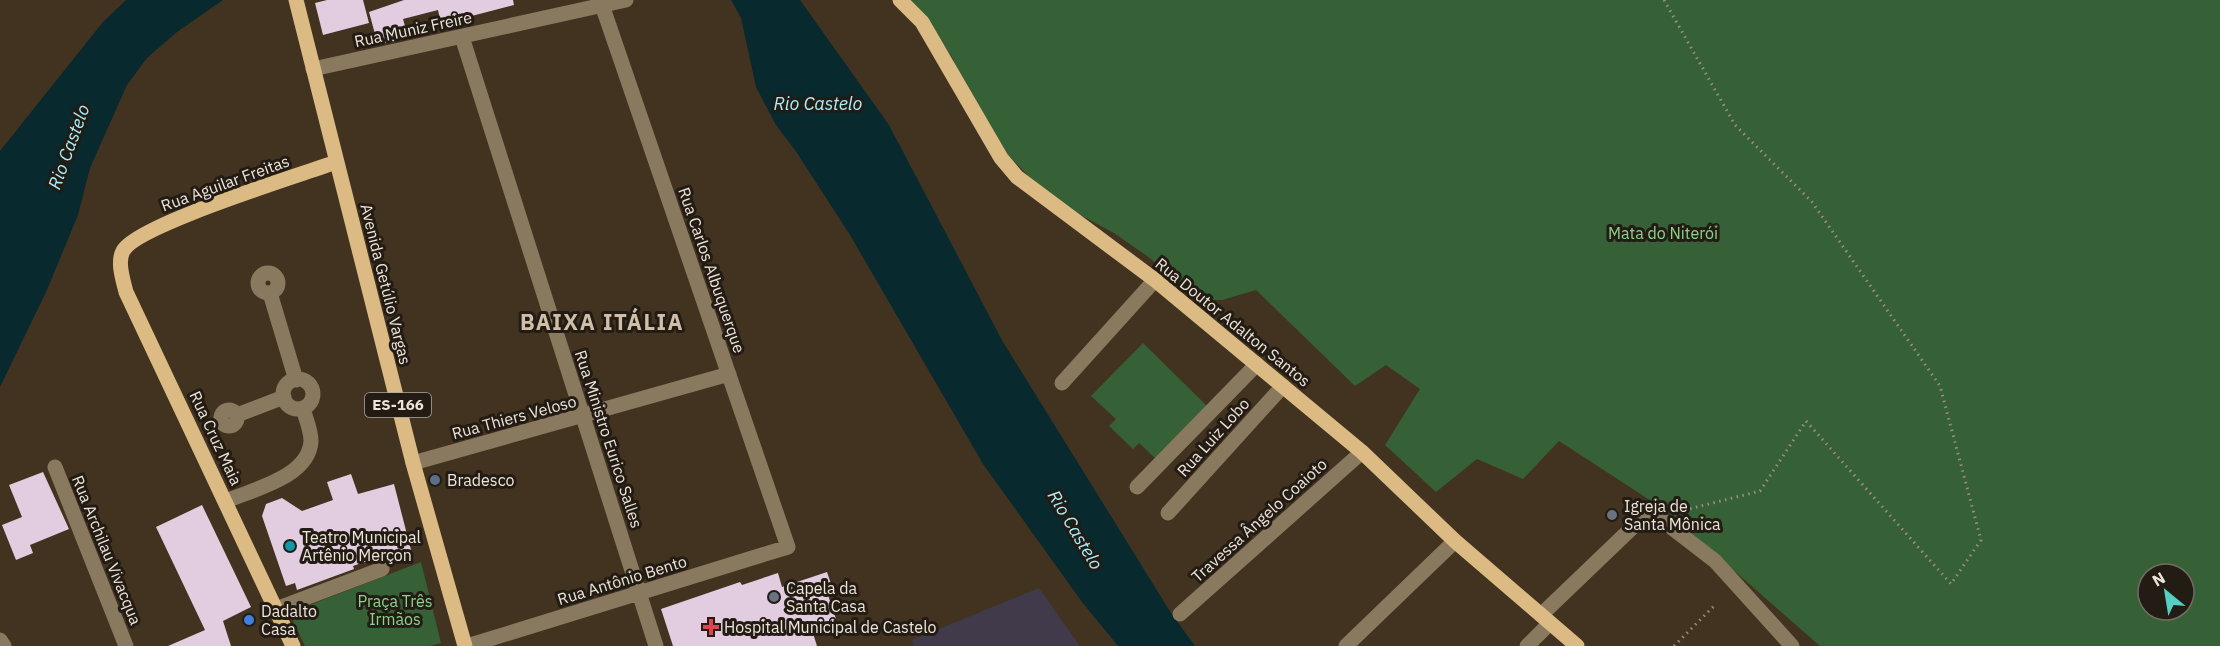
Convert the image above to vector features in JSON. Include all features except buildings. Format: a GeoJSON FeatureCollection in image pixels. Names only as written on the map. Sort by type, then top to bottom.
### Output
{"type":"FeatureCollection","features":[{"type":"Feature","properties":{"kind":"main road","name":"Avenida Getúlio Vargas"},"geometry":{"type":"LineString","coordinates":[[296,0],[413,463],[466,646]]}},
{"type":"Feature","properties":{"kind":"main road","name":"Rua Doutor Adalton Santos"},"geometry":{"type":"LineString","coordinates":[[900,0],[922,22],[1001,158],[1017,177],[1155,280],[1284,386],[1362,452],[1455,541],[1577,646]]}},
{"type":"Feature","properties":{"kind":"main road","name":"Rua Aguilar Freitas"},"geometry":{"type":"LineString","coordinates":[[129,244],[162,225],[336,162]]}},
{"type":"Feature","properties":{"kind":"main road","name":"Rua Cruz Maia"},"geometry":{"type":"LineString","coordinates":[[129,244],[122,251],[121,260],[126,292],[293,646]]}},
{"type":"Feature","properties":{"kind":"street","name":"Rua Muniz Freire"},"geometry":{"type":"LineString","coordinates":[[313,69],[626,0]]}},
{"type":"Feature","properties":{"kind":"street","name":"Rua Carlos Albuquerque"},"geometry":{"type":"LineString","coordinates":[[602,6],[788,547]]}},
{"type":"Feature","properties":{"kind":"street","name":"Rua Ministro Eurico Salles"},"geometry":{"type":"LineString","coordinates":[[462,37],[656,646]]}},
{"type":"Feature","properties":{"kind":"street"},"geometry":{"type":"LineString","coordinates":[[1062,383],[1155,280]]}},
{"type":"Feature","properties":{"kind":"street"},"geometry":{"type":"LineString","coordinates":[[270,293],[296,380]]}},
{"type":"Feature","properties":{"kind":"street"},"geometry":{"type":"LineString","coordinates":[[1137,487],[1257,364]]}},
{"type":"Feature","properties":{"kind":"street","name":"Rua Thiers Veloso"},"geometry":{"type":"LineString","coordinates":[[413,463],[729,374]]}},
{"type":"Feature","properties":{"kind":"street"},"geometry":{"type":"LineString","coordinates":[[296,380],[309,384],[313,393],[311,403],[303,409],[292,408],[284,397],[288,384],[296,380]]}},
{"type":"Feature","properties":{"kind":"street","name":"Rua Luiz Lobo"},"geometry":{"type":"LineString","coordinates":[[1168,513],[1284,386]]}},
{"type":"Feature","properties":{"kind":"street"},"geometry":{"type":"LineString","coordinates":[[237,415],[284,397]]}},
{"type":"Feature","properties":{"kind":"street"},"geometry":{"type":"LineString","coordinates":[[226,501],[278,479],[301,466],[308,457],[311,440],[303,409]]}},
{"type":"Feature","properties":{"kind":"street","name":"Travessa Ângelo Coaioto"},"geometry":{"type":"LineString","coordinates":[[1180,614],[1362,452]]}},
{"type":"Feature","properties":{"kind":"street","name":"Rua Archilau Vivacqua"},"geometry":{"type":"LineString","coordinates":[[55,467],[126,646]]}},
{"type":"Feature","properties":{"kind":"street"},"geometry":{"type":"LineString","coordinates":[[1527,646],[1546,619],[1637,523],[1653,517],[1715,561],[1792,646]]}},
{"type":"Feature","properties":{"kind":"street"},"geometry":{"type":"LineString","coordinates":[[1346,646],[1455,541]]}},
{"type":"Feature","properties":{"kind":"street","name":"Rua Antônio Bento"},"geometry":{"type":"LineString","coordinates":[[466,646],[788,547]]}},
{"type":"Feature","properties":{"kind":"street"},"geometry":{"type":"LineString","coordinates":[[276,609],[382,569]]}},
{"type":"Feature","properties":{"kind":"street"},"geometry":{"type":"LineString","coordinates":[[0,640],[4,646]]}},
{"type":"Feature","properties":{"kind":"path"},"geometry":{"type":"LineString","coordinates":[[1653,517],[1760,491],[1806,421],[1951,584],[1981,540],[1940,386],[1812,202],[1735,125],[1664,0]]}},
{"type":"Feature","properties":{"kind":"path"},"geometry":{"type":"LineString","coordinates":[[1674,646],[1716,604]]}},
{"type":"Feature","properties":{"kind":"shaded area"},"geometry":{"type":"Polygon","coordinates":[[[1039,588],[1080,646],[914,646],[912,640],[1039,588]]]}},
{"type":"Feature","properties":{"kind":"green space","name":"Mata do Niterói"},"geometry":{"type":"Polygon","coordinates":[[[911,0],[2220,0],[2220,646],[1820,646],[1665,510],[1559,441],[1523,479],[1477,459],[1436,492],[1385,445],[1420,389],[1386,365],[1355,386],[1256,290],[1222,300],[1202,300],[1147,256],[1114,233],[1069,209],[1031,179],[998,144],[962,81],[952,57],[911,0]]]}},
{"type":"Feature","properties":{"kind":"green space"},"geometry":{"type":"Polygon","coordinates":[[[1143,343],[1208,407],[1156,459],[1139,443],[1133,449],[1109,426],[1116,419],[1091,396],[1143,343]]]}},
{"type":"Feature","properties":{"kind":"green space","name":"Praça Três Irmãos"},"geometry":{"type":"Polygon","coordinates":[[[421,562],[441,643],[430,646],[305,646],[289,613],[421,562]]]}},
{"type":"Feature","properties":{"kind":"water","name":"Rio Castelo"},"geometry":{"type":"Polygon","coordinates":[[[126,0],[223,0],[177,32],[147,58],[127,85],[90,168],[78,215],[47,290],[0,387],[0,151],[103,22],[126,0]]]}},
{"type":"Feature","properties":{"kind":"water","name":"Rio Castelo"},"geometry":{"type":"Polygon","coordinates":[[[731,0],[800,0],[889,125],[1003,342],[1171,613],[1195,646],[1118,646],[1082,602],[983,464],[850,235],[776,125],[756,87],[741,18],[731,0]]]}},
{"type":"Feature","properties":{"kind":"place","name":"Bradesco"},"geometry":{"type":"Point","coordinates":[435,480]}},
{"type":"Feature","properties":{"kind":"place","name":"Igreja de Santa Mônica"},"geometry":{"type":"Point","coordinates":[1612,515]}},
{"type":"Feature","properties":{"kind":"place","name":"Teatro Municipal Artênio Merçon"},"geometry":{"type":"Point","coordinates":[290,546]}},
{"type":"Feature","properties":{"kind":"place","name":"Capela da Santa Casa"},"geometry":{"type":"Point","coordinates":[774,597]}},
{"type":"Feature","properties":{"kind":"place","name":"Dadalto Casa"},"geometry":{"type":"Point","coordinates":[249,620]}},
{"type":"Feature","properties":{"kind":"place","name":"Hospital Municipal de Castelo"},"geometry":{"type":"Point","coordinates":[711,627]}},
{"type":"Feature","properties":{"kind":"district","name":"BAIXA ITÁLIA"},"geometry":{"type":"Point","coordinates":[602,322]}}]}
